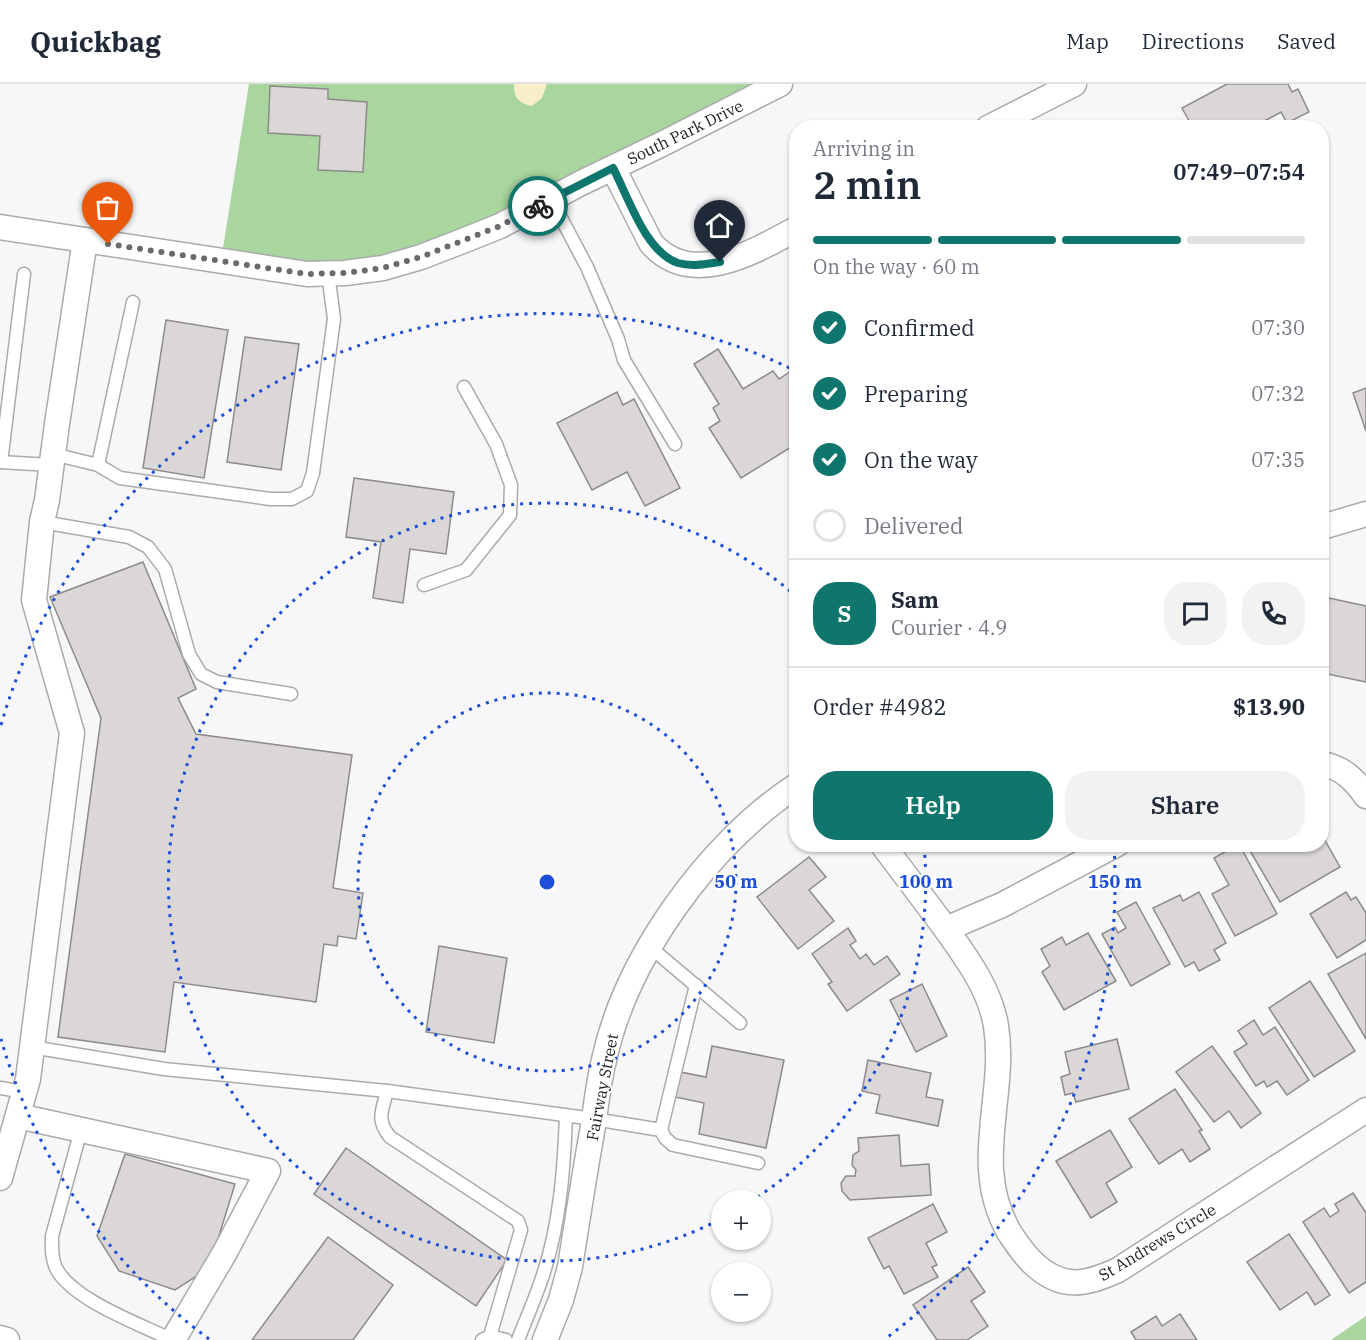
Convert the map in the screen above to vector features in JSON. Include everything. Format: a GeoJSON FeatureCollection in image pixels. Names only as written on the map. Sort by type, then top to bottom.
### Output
{"type":"FeatureCollection","features":[{"type":"Feature","properties":{"kind":"street","name":"South Park Drive"},"geometry":{"type":"LineString","coordinates":[[0,227],[307,274],[383,268],[421,257],[500,226],[780,84]]}},
{"type":"Feature","properties":{"kind":"street"},"geometry":{"type":"LineString","coordinates":[[1004,120],[1074,84]]}},
{"type":"Feature","properties":{"kind":"street"},"geometry":{"type":"LineString","coordinates":[[613,168],[651,243],[658,251],[675,262],[697,265],[732,260],[789,232]]}},
{"type":"Feature","properties":{"kind":"street"},"geometry":{"type":"LineString","coordinates":[[0,1178],[24,1092],[32,1047],[72,733],[34,600],[42,522],[85,240]]}},
{"type":"Feature","properties":{"kind":"street"},"geometry":{"type":"LineString","coordinates":[[1329,525],[1366,514]]}},
{"type":"Feature","properties":{"kind":"street"},"geometry":{"type":"LineString","coordinates":[[1329,765],[1350,777],[1366,796]]}},
{"type":"Feature","properties":{"kind":"street","name":"Fairway Street"},"geometry":{"type":"LineString","coordinates":[[545,1340],[561,1300],[570,1268],[604,1060],[613,1027],[626,996],[650,947],[675,907],[745,827],[789,792]]}},
{"type":"Feature","properties":{"kind":"street","name":"St Andrews Circle"},"geometry":{"type":"LineString","coordinates":[[888,852],[946,929],[987,995],[996,1024],[999,1055],[990,1142],[990,1170],[995,1197],[1004,1223],[1025,1256],[1043,1272],[1054,1278],[1075,1283],[1085,1282],[1118,1270],[1366,1110]]}},
{"type":"Feature","properties":{"kind":"street"},"geometry":{"type":"LineString","coordinates":[[946,929],[1002,905],[1102,852]]}},
{"type":"Feature","properties":{"kind":"street"},"geometry":{"type":"LineString","coordinates":[[18,1116],[268,1171],[224,1254],[173,1340]]}},
{"type":"Feature","properties":{"kind":"street"},"geometry":{"type":"LineString","coordinates":[[0,1338],[7,1340]]}},
{"type":"Feature","properties":{"kind":"lane"},"geometry":{"type":"LineString","coordinates":[[551,199],[586,267],[618,339],[624,360],[675,444]]}},
{"type":"Feature","properties":{"kind":"lane"},"geometry":{"type":"LineString","coordinates":[[24,274],[0,462],[52,460],[98,465],[120,478],[270,499],[292,499],[307,490],[313,472],[334,319],[328,273]]}},
{"type":"Feature","properties":{"kind":"lane"},"geometry":{"type":"LineString","coordinates":[[98,465],[133,302]]}},
{"type":"Feature","properties":{"kind":"lane"},"geometry":{"type":"LineString","coordinates":[[424,585],[466,570],[510,515],[511,485],[496,444],[464,387]]}},
{"type":"Feature","properties":{"kind":"lane"},"geometry":{"type":"LineString","coordinates":[[42,522],[129,537],[148,547],[165,569],[189,654],[201,674],[217,682],[291,694]]}},
{"type":"Feature","properties":{"kind":"lane"},"geometry":{"type":"LineString","coordinates":[[650,947],[740,1023]]}},
{"type":"Feature","properties":{"kind":"lane"},"geometry":{"type":"LineString","coordinates":[[696,986],[661,1130],[665,1138],[673,1145],[758,1163]]}},
{"type":"Feature","properties":{"kind":"lane"},"geometry":{"type":"LineString","coordinates":[[32,1047],[164,1069],[387,1091],[661,1130]]}},
{"type":"Feature","properties":{"kind":"lane"},"geometry":{"type":"LineString","coordinates":[[0,1088],[24,1092]]}},
{"type":"Feature","properties":{"kind":"lane"},"geometry":{"type":"LineString","coordinates":[[387,1091],[380,1118],[382,1127],[390,1137],[518,1221],[521,1230],[486,1338],[506,1340]]}},
{"type":"Feature","properties":{"kind":"lane"},"geometry":{"type":"LineString","coordinates":[[518,1340],[544,1275],[557,1218],[565,1164],[566,1116]]}},
{"type":"Feature","properties":{"kind":"lane"},"geometry":{"type":"LineString","coordinates":[[81,1130],[52,1236],[51,1251],[55,1268],[71,1288],[96,1304],[173,1340]]}},
{"type":"Feature","properties":{"kind":"green space"},"geometry":{"type":"Polygon","coordinates":[[[249,84],[755,84],[421,257],[345,273],[221,261],[249,84]]]}},
{"type":"Feature","properties":{"kind":"green space"},"geometry":{"type":"Polygon","coordinates":[[[1366,1316],[1366,1340],[1331,1340],[1366,1316]]]}},
{"type":"Feature","properties":{"kind":"sand"},"geometry":{"type":"Polygon","coordinates":[[[514,84],[547,84],[542,98],[532,106],[518,99],[514,84]]]}},
{"type":"Feature","properties":{"kind":"building"},"geometry":{"type":"Polygon","coordinates":[[[1227,84],[1288,84],[1292,92],[1298,89],[1309,112],[1293,120],[1285,120],[1281,112],[1266,120],[1189,120],[1182,108],[1227,84]]]}},
{"type":"Feature","properties":{"kind":"building"},"geometry":{"type":"Polygon","coordinates":[[[270,86],[328,89],[328,99],[367,102],[363,172],[318,170],[320,136],[268,133],[270,86]]]}},
{"type":"Feature","properties":{"kind":"building"},"geometry":{"type":"Polygon","coordinates":[[[166,320],[228,330],[204,478],[143,468],[166,320]]]}},
{"type":"Feature","properties":{"kind":"building"},"geometry":{"type":"Polygon","coordinates":[[[245,337],[299,344],[281,470],[227,462],[245,337]]]}},
{"type":"Feature","properties":{"kind":"building"},"geometry":{"type":"Polygon","coordinates":[[[718,349],[743,389],[773,371],[779,379],[789,372],[789,448],[741,478],[709,428],[720,421],[713,408],[719,404],[694,364],[718,349]]]}},
{"type":"Feature","properties":{"kind":"building"},"geometry":{"type":"Polygon","coordinates":[[[1366,388],[1366,431],[1353,393],[1366,388]]]}},
{"type":"Feature","properties":{"kind":"building"},"geometry":{"type":"Polygon","coordinates":[[[617,392],[623,405],[634,399],[680,488],[645,506],[627,472],[592,490],[557,423],[617,392]]]}},
{"type":"Feature","properties":{"kind":"building"},"geometry":{"type":"Polygon","coordinates":[[[354,478],[454,492],[446,554],[410,549],[403,603],[373,598],[381,542],[346,537],[354,478]]]}},
{"type":"Feature","properties":{"kind":"building"},"geometry":{"type":"Polygon","coordinates":[[[143,562],[196,689],[178,698],[196,734],[352,755],[333,888],[363,893],[356,939],[338,936],[337,946],[324,944],[316,1002],[174,982],[165,1052],[58,1037],[101,718],[50,597],[143,562]]]}},
{"type":"Feature","properties":{"kind":"building"},"geometry":{"type":"Polygon","coordinates":[[[1329,598],[1366,606],[1366,682],[1329,674],[1329,598]]]}},
{"type":"Feature","properties":{"kind":"building"},"geometry":{"type":"Polygon","coordinates":[[[1329,847],[1340,867],[1280,902],[1251,852],[1329,852],[1329,847]]]}},
{"type":"Feature","properties":{"kind":"building"},"geometry":{"type":"Polygon","coordinates":[[[1225,852],[1243,852],[1277,914],[1235,936],[1212,894],[1229,885],[1214,858],[1225,852]]]}},
{"type":"Feature","properties":{"kind":"building"},"geometry":{"type":"Polygon","coordinates":[[[809,857],[826,877],[809,890],[834,921],[798,949],[757,897],[809,857]]]}},
{"type":"Feature","properties":{"kind":"building"},"geometry":{"type":"Polygon","coordinates":[[[1199,892],[1226,943],[1214,950],[1220,960],[1199,971],[1194,962],[1185,967],[1153,908],[1180,895],[1183,901],[1199,892]]]}},
{"type":"Feature","properties":{"kind":"building"},"geometry":{"type":"Polygon","coordinates":[[[1346,892],[1351,900],[1356,897],[1366,913],[1366,940],[1337,958],[1310,914],[1346,892]]]}},
{"type":"Feature","properties":{"kind":"building"},"geometry":{"type":"Polygon","coordinates":[[[1136,902],[1170,964],[1131,986],[1102,934],[1115,927],[1118,933],[1126,928],[1117,912],[1136,902]]]}},
{"type":"Feature","properties":{"kind":"building"},"geometry":{"type":"Polygon","coordinates":[[[848,928],[856,941],[850,945],[860,959],[866,954],[874,965],[887,956],[900,974],[847,1011],[828,984],[832,982],[812,954],[848,928]]]}},
{"type":"Feature","properties":{"kind":"building"},"geometry":{"type":"Polygon","coordinates":[[[1088,933],[1116,981],[1064,1010],[1042,972],[1050,966],[1041,949],[1062,937],[1066,945],[1088,933]]]}},
{"type":"Feature","properties":{"kind":"building"},"geometry":{"type":"Polygon","coordinates":[[[439,946],[507,958],[494,1043],[426,1032],[439,946]]]}},
{"type":"Feature","properties":{"kind":"building"},"geometry":{"type":"Polygon","coordinates":[[[1366,953],[1366,1039],[1328,974],[1366,953]]]}},
{"type":"Feature","properties":{"kind":"building"},"geometry":{"type":"Polygon","coordinates":[[[1310,981],[1355,1051],[1314,1077],[1269,1008],[1310,981]]]}},
{"type":"Feature","properties":{"kind":"building"},"geometry":{"type":"Polygon","coordinates":[[[922,984],[947,1036],[916,1052],[890,1000],[922,984]]]}},
{"type":"Feature","properties":{"kind":"building"},"geometry":{"type":"Polygon","coordinates":[[[1254,1020],[1263,1035],[1275,1027],[1309,1080],[1287,1095],[1277,1081],[1267,1087],[1264,1081],[1256,1086],[1234,1052],[1247,1044],[1238,1031],[1254,1020]]]}},
{"type":"Feature","properties":{"kind":"building"},"geometry":{"type":"Polygon","coordinates":[[[1117,1039],[1129,1089],[1076,1102],[1073,1093],[1065,1095],[1061,1077],[1070,1074],[1065,1052],[1117,1039]]]}},
{"type":"Feature","properties":{"kind":"building"},"geometry":{"type":"Polygon","coordinates":[[[712,1046],[784,1060],[766,1148],[699,1134],[704,1103],[675,1097],[680,1072],[706,1077],[712,1046]]]}},
{"type":"Feature","properties":{"kind":"building"},"geometry":{"type":"Polygon","coordinates":[[[1212,1046],[1261,1113],[1241,1128],[1229,1111],[1214,1122],[1176,1072],[1212,1046]]]}},
{"type":"Feature","properties":{"kind":"building"},"geometry":{"type":"Polygon","coordinates":[[[868,1060],[931,1073],[926,1097],[943,1100],[938,1126],[876,1113],[880,1095],[862,1091],[868,1060]]]}},
{"type":"Feature","properties":{"kind":"building"},"geometry":{"type":"Polygon","coordinates":[[[1175,1089],[1202,1130],[1199,1131],[1210,1149],[1190,1162],[1182,1149],[1159,1164],[1129,1119],[1175,1089]]]}},
{"type":"Feature","properties":{"kind":"building"},"geometry":{"type":"Polygon","coordinates":[[[1110,1130],[1132,1167],[1106,1183],[1117,1202],[1091,1218],[1056,1161],[1110,1130]]]}},
{"type":"Feature","properties":{"kind":"building"},"geometry":{"type":"Polygon","coordinates":[[[899,1135],[901,1166],[929,1164],[931,1195],[850,1200],[842,1191],[841,1183],[846,1176],[855,1176],[856,1170],[852,1165],[853,1155],[859,1151],[858,1138],[899,1135]]]}},
{"type":"Feature","properties":{"kind":"building"},"geometry":{"type":"Polygon","coordinates":[[[346,1148],[507,1260],[476,1306],[314,1194],[346,1148]]]}},
{"type":"Feature","properties":{"kind":"building"},"geometry":{"type":"Polygon","coordinates":[[[125,1154],[235,1184],[209,1268],[175,1290],[119,1271],[97,1236],[125,1154]]]}},
{"type":"Feature","properties":{"kind":"building"},"geometry":{"type":"Polygon","coordinates":[[[1353,1193],[1366,1213],[1366,1282],[1349,1293],[1303,1222],[1324,1208],[1330,1217],[1339,1211],[1335,1204],[1353,1193]]]}},
{"type":"Feature","properties":{"kind":"building"},"geometry":{"type":"Polygon","coordinates":[[[933,1204],[947,1232],[926,1243],[937,1265],[932,1267],[938,1277],[904,1294],[889,1266],[884,1269],[868,1238],[933,1204]]]}},
{"type":"Feature","properties":{"kind":"building"},"geometry":{"type":"Polygon","coordinates":[[[1289,1234],[1330,1295],[1315,1305],[1307,1292],[1280,1310],[1247,1262],[1289,1234]]]}},
{"type":"Feature","properties":{"kind":"building"},"geometry":{"type":"Polygon","coordinates":[[[328,1237],[393,1285],[353,1340],[252,1340],[328,1237]]]}},
{"type":"Feature","properties":{"kind":"building"},"geometry":{"type":"Polygon","coordinates":[[[968,1267],[985,1292],[971,1301],[988,1326],[967,1340],[937,1340],[913,1305],[968,1267]]]}},
{"type":"Feature","properties":{"kind":"building"},"geometry":{"type":"Polygon","coordinates":[[[1180,1314],[1197,1340],[1136,1340],[1131,1332],[1156,1316],[1162,1326],[1180,1314]]]}},
{"type":"Feature","properties":{"kind":"way so far"},"geometry":{"type":"LineString","coordinates":[[108,244],[307,274],[345,273],[383,268],[421,257],[500,226],[538,206]]}},
{"type":"Feature","properties":{"kind":"route"},"geometry":{"type":"LineString","coordinates":[[538,206],[613,168],[641,225],[658,251],[675,262],[685,265],[720,262]]}}]}
